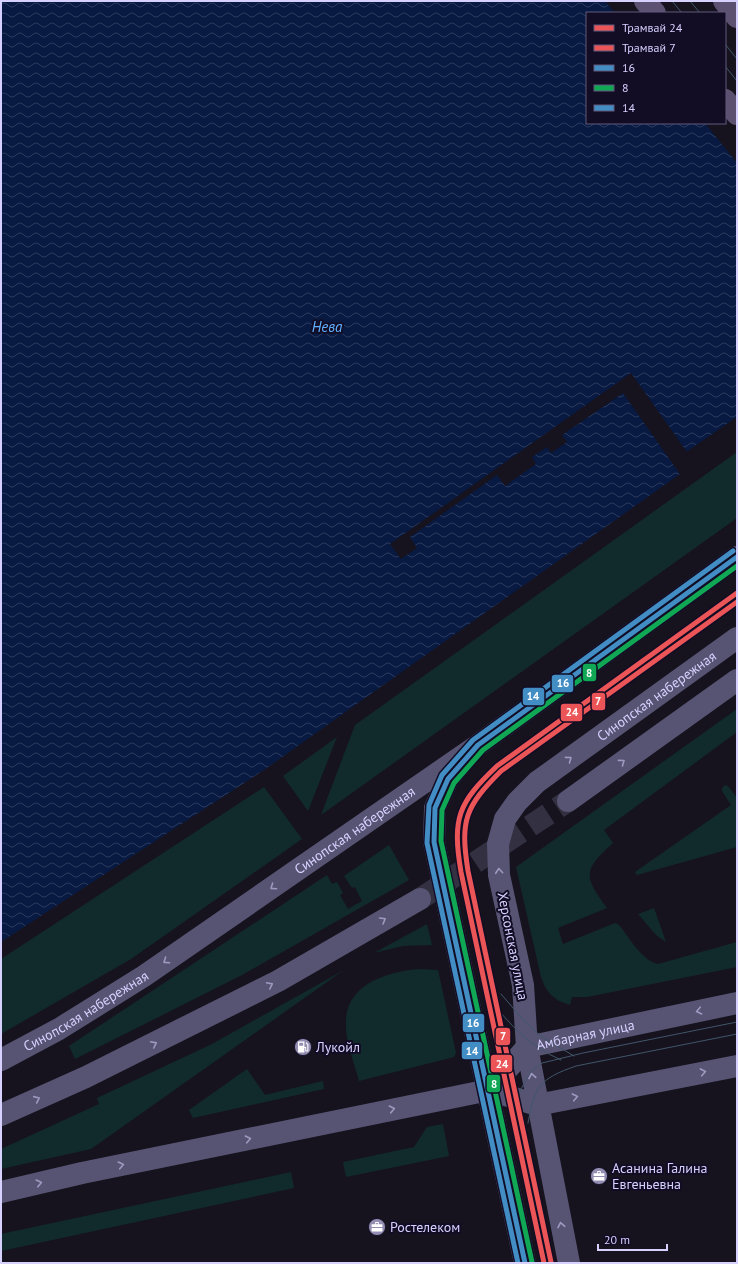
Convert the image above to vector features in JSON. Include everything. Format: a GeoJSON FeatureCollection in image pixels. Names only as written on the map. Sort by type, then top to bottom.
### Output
{"type":"FeatureCollection","features":[{"type":"Feature","properties":{"kind":"main road"},"geometry":{"type":"LineString","coordinates":[[645,1],[654,12]]}},
{"type":"Feature","properties":{"kind":"main road"},"geometry":{"type":"LineString","coordinates":[[724,1],[737,17]]}},
{"type":"Feature","properties":{"kind":"main road"},"geometry":{"type":"LineString","coordinates":[[726,101],[737,114]]}},
{"type":"Feature","properties":{"kind":"main road","name":"Синопская набережная"},"geometry":{"type":"LineString","coordinates":[[1,1060],[59,1029],[144,976],[478,745],[737,557]]}},
{"type":"Feature","properties":{"kind":"main road","name":"Синопская набережная"},"geometry":{"type":"LineString","coordinates":[[537,782],[737,638]]}},
{"type":"Feature","properties":{"kind":"main road"},"geometry":{"type":"LineString","coordinates":[[568,801],[737,680]]}},
{"type":"Feature","properties":{"kind":"main road"},"geometry":{"type":"LineString","coordinates":[[478,745],[448,779],[435,808],[434,842],[489,1090],[525,1263]]}},
{"type":"Feature","properties":{"kind":"main road","name":"Херсонская улица"},"geometry":{"type":"LineString","coordinates":[[537,782],[516,802],[505,819],[498,844],[499,875],[523,985],[527,1047],[537,1105],[569,1263]]}},
{"type":"Feature","properties":{"kind":"main road"},"geometry":{"type":"LineString","coordinates":[[1,1114],[93,1074],[278,981],[420,899]]}},
{"type":"Feature","properties":{"kind":"main road","name":"Амбарная улица"},"geometry":{"type":"LineString","coordinates":[[489,1090],[527,1047],[737,1003]]}},
{"type":"Feature","properties":{"kind":"main road"},"geometry":{"type":"LineString","coordinates":[[1,1192],[82,1173],[489,1090],[537,1105],[737,1066]]}},
{"type":"Feature","properties":{"kind":"green space"},"geometry":{"type":"Polygon","coordinates":[[[737,452],[737,518],[321,815],[355,725],[737,452]]]}},
{"type":"Feature","properties":{"kind":"green space"},"geometry":{"type":"Polygon","coordinates":[[[737,709],[737,732],[604,830],[613,843],[596,860],[592,867],[590,880],[607,908],[558,928],[563,944],[615,923],[619,925],[636,948],[646,958],[658,964],[737,942],[737,967],[587,997],[572,997],[570,1005],[559,1001],[551,995],[545,987],[541,977],[516,867],[737,709]]]}},
{"type":"Feature","properties":{"kind":"green space"},"geometry":{"type":"Polygon","coordinates":[[[337,737],[308,811],[283,776],[337,737]]]}},
{"type":"Feature","properties":{"kind":"green space"},"geometry":{"type":"Polygon","coordinates":[[[725,785],[728,786],[737,798],[737,847],[637,875],[635,872],[731,805],[722,791],[722,788],[725,785]]]}},
{"type":"Feature","properties":{"kind":"green space"},"geometry":{"type":"Polygon","coordinates":[[[264,787],[302,839],[131,959],[1,1034],[1,959],[264,787]]]}},
{"type":"Feature","properties":{"kind":"green space"},"geometry":{"type":"Polygon","coordinates":[[[389,845],[409,880],[242,975],[75,1059],[69,1046],[327,875],[332,884],[337,882],[343,893],[340,895],[348,909],[362,901],[355,887],[352,888],[344,876],[389,845]]]}},
{"type":"Feature","properties":{"kind":"green space"},"geometry":{"type":"Polygon","coordinates":[[[654,908],[666,942],[656,935],[638,914],[654,908]]]}},
{"type":"Feature","properties":{"kind":"green space"},"geometry":{"type":"Polygon","coordinates":[[[427,924],[432,945],[403,946],[374,953],[427,924]]]}},
{"type":"Feature","properties":{"kind":"green space"},"geometry":{"type":"Polygon","coordinates":[[[418,969],[438,970],[456,1053],[454,1057],[359,1081],[348,1044],[346,1029],[348,1008],[353,998],[361,989],[382,977],[394,973],[418,969]]]}},
{"type":"Feature","properties":{"kind":"green space"},"geometry":{"type":"Polygon","coordinates":[[[344,970],[91,1149],[1,1169],[1,1149],[99,1104],[97,1098],[212,1044],[344,970]]]}},
{"type":"Feature","properties":{"kind":"green space"},"geometry":{"type":"Polygon","coordinates":[[[247,1069],[265,1095],[323,1081],[324,1089],[193,1118],[189,1110],[247,1069]]]}},
{"type":"Feature","properties":{"kind":"green space"},"geometry":{"type":"Polygon","coordinates":[[[443,1124],[449,1156],[346,1177],[343,1162],[414,1147],[427,1127],[443,1124]]]}},
{"type":"Feature","properties":{"kind":"green space"},"geometry":{"type":"Polygon","coordinates":[[[291,1172],[294,1188],[1,1251],[1,1234],[291,1172]]]}},
{"type":"Feature","properties":{"kind":"water","name":"Нева"},"geometry":{"type":"Polygon","coordinates":[[[1,1],[737,1],[737,417],[672,462],[680,474],[264,770],[1,942],[1,1]]]}},
{"type":"Feature","properties":{"kind":"pier"},"geometry":{"type":"Polygon","coordinates":[[[605,1],[737,1],[737,163],[706,124],[726,124],[726,12],[614,12],[605,1]]]}},
{"type":"Feature","properties":{"kind":"pier"},"geometry":{"type":"Polygon","coordinates":[[[631,373],[687,452],[737,417],[737,419],[675,463],[682,473],[680,474],[623,393],[562,435],[567,442],[551,453],[547,447],[532,457],[536,464],[505,486],[497,475],[410,537],[417,548],[401,559],[390,544],[631,373]]]}},
{"type":"Feature","properties":{"kind":"tunnel"},"geometry":{"type":"LineString","coordinates":[[420,899],[568,801]]}},
{"type":"Feature","properties":{"kind":"tram line"},"geometry":{"type":"LineString","coordinates":[[672,1],[681,12]]}},
{"type":"Feature","properties":{"kind":"tram line"},"geometry":{"type":"LineString","coordinates":[[690,1],[699,12]]}},
{"type":"Feature","properties":{"kind":"tram line"},"geometry":{"type":"LineString","coordinates":[[726,45],[737,59]]}},
{"type":"Feature","properties":{"kind":"tram line"},"geometry":{"type":"LineString","coordinates":[[726,67],[737,81]]}},
{"type":"Feature","properties":{"kind":"tram line","name":"24"},"geometry":{"type":"LineString","coordinates":[[544,1263],[461,872],[457,838],[458,824],[461,813],[466,802],[474,791],[497,766],[737,593]]}},
{"type":"Feature","properties":{"kind":"tram line","name":"7"},"geometry":{"type":"LineString","coordinates":[[551,1262],[468,871],[465,839],[465,826],[468,815],[480,795],[501,771],[737,602]]}},
{"type":"Feature","properties":{"kind":"tram line"},"geometry":{"type":"LineString","coordinates":[[501,994],[526,1023],[542,1037],[574,1056]]}},
{"type":"Feature","properties":{"kind":"tram line"},"geometry":{"type":"LineString","coordinates":[[488,997],[512,1026],[521,1034],[539,1048],[561,1060]]}},
{"type":"Feature","properties":{"kind":"tram line"},"geometry":{"type":"LineString","coordinates":[[515,1126],[517,1099],[521,1089],[531,1072],[542,1063],[583,1053],[737,1022]]}},
{"type":"Feature","properties":{"kind":"tram line"},"geometry":{"type":"LineString","coordinates":[[528,1123],[533,1100],[537,1092],[546,1080],[554,1075],[576,1066],[737,1034]]}},
{"type":"Feature","properties":{"kind":"transit line","name":"14"},"geometry":{"type":"LineString","coordinates":[[518,1263],[427,843],[429,805],[442,775],[473,740],[733,551]]}},
{"type":"Feature","properties":{"kind":"transit line","name":"16"},"geometry":{"type":"LineString","coordinates":[[525,1263],[434,842],[435,808],[448,779],[478,745],[737,557]]}},
{"type":"Feature","properties":{"kind":"transit line","name":"8"},"geometry":{"type":"LineString","coordinates":[[532,1262],[441,841],[442,810],[454,783],[483,750],[737,566]]}},
{"type":"Feature","properties":{"kind":"place","name":"Лукойл"},"geometry":{"type":"Point","coordinates":[303,1047]}},
{"type":"Feature","properties":{"kind":"place","name":"Асанина Галина Евгеньевна"},"geometry":{"type":"Point","coordinates":[599,1176]}},
{"type":"Feature","properties":{"kind":"place","name":"Ростелеком"},"geometry":{"type":"Point","coordinates":[377,1227]}}]}
